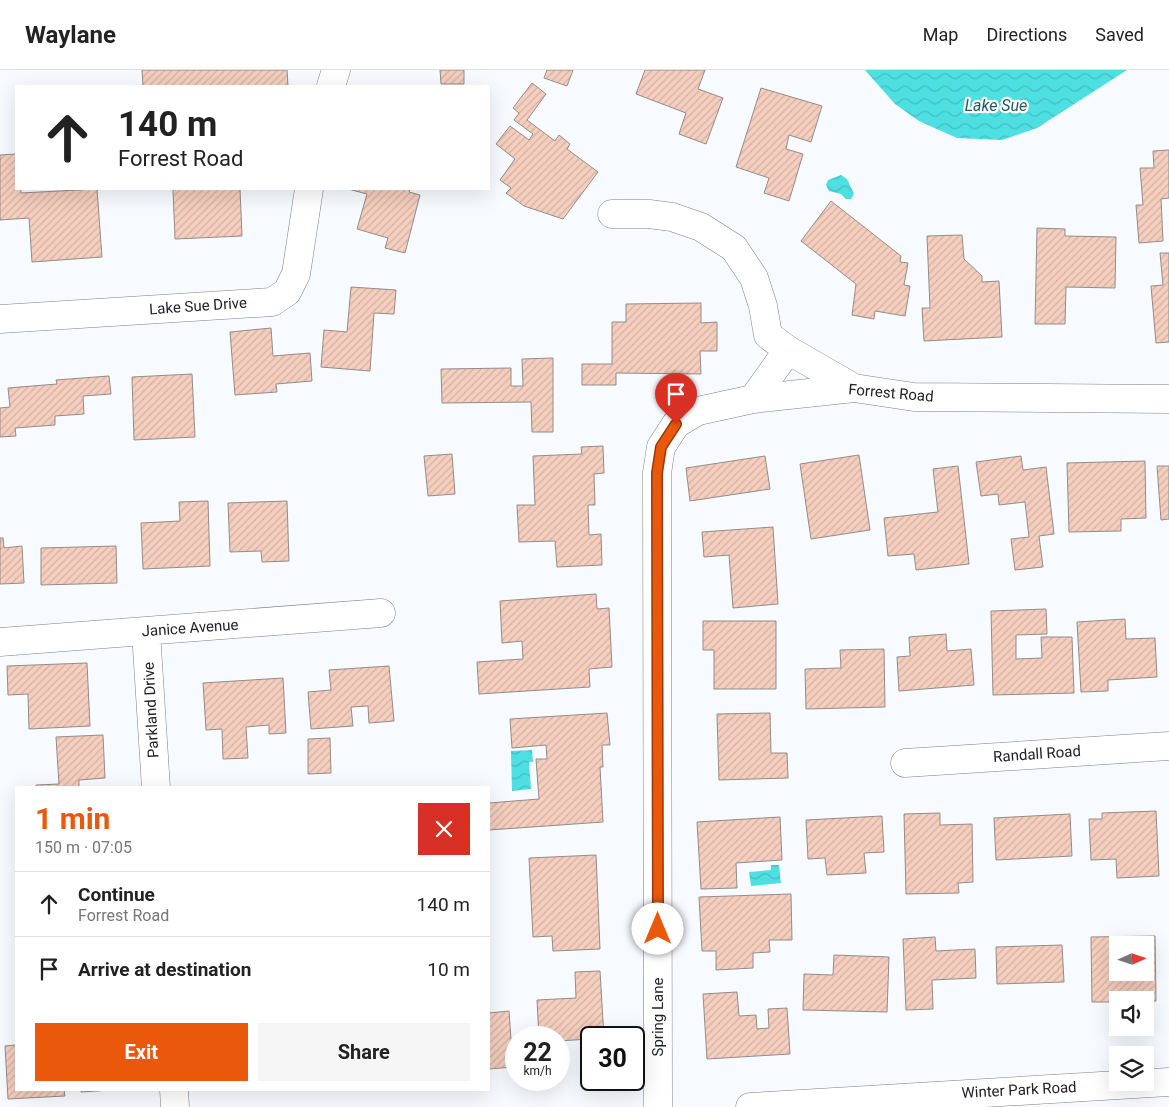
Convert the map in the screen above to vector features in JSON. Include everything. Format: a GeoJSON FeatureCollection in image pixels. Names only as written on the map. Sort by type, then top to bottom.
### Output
{"type":"FeatureCollection","features":[{"type":"Feature","properties":{"kind":"street"},"geometry":{"type":"LineString","coordinates":[[331,85],[336,70]]}},
{"type":"Feature","properties":{"kind":"street","name":"Lake Sue Drive"},"geometry":{"type":"LineString","coordinates":[[0,319],[272,302],[287,292],[296,274],[309,190]]}},
{"type":"Feature","properties":{"kind":"street"},"geometry":{"type":"LineString","coordinates":[[612,214],[649,214],[672,217],[701,227],[734,248],[754,278],[778,342],[854,388]]}},
{"type":"Feature","properties":{"kind":"street"},"geometry":{"type":"LineString","coordinates":[[753,399],[778,342]]}},
{"type":"Feature","properties":{"kind":"street","name":"Forrest Road"},"geometry":{"type":"LineString","coordinates":[[661,447],[676,424],[698,411],[753,399],[854,388],[914,397],[1169,399]]}},
{"type":"Feature","properties":{"kind":"street","name":"Spring Lane"},"geometry":{"type":"LineString","coordinates":[[658,1107],[657,473],[661,447]]}},
{"type":"Feature","properties":{"kind":"street","name":"Janice Avenue"},"geometry":{"type":"LineString","coordinates":[[0,642],[380,613]]}},
{"type":"Feature","properties":{"kind":"street","name":"Parkland Drive"},"geometry":{"type":"LineString","coordinates":[[146,632],[156,786]]}},
{"type":"Feature","properties":{"kind":"street","name":"Randall Road"},"geometry":{"type":"LineString","coordinates":[[905,763],[1169,746]]}},
{"type":"Feature","properties":{"kind":"street","name":"Winter Park Road"},"geometry":{"type":"LineString","coordinates":[[750,1107],[857,1103],[1169,1082]]}},
{"type":"Feature","properties":{"kind":"street"},"geometry":{"type":"LineString","coordinates":[[174,1091],[175,1107]]}},
{"type":"Feature","properties":{"kind":"water","name":"Lake Sue"},"geometry":{"type":"Polygon","coordinates":[[[865,70],[1127,70],[1037,128],[1002,140],[957,138],[919,121],[895,104],[865,70]]]}},
{"type":"Feature","properties":{"kind":"water"},"geometry":{"type":"Polygon","coordinates":[[[841,175],[847,179],[854,194],[851,199],[846,199],[841,194],[829,191],[826,185],[828,180],[841,175]]]}},
{"type":"Feature","properties":{"kind":"water"},"geometry":{"type":"Polygon","coordinates":[[[532,750],[533,762],[529,762],[531,789],[512,791],[511,751],[532,750]]]}},
{"type":"Feature","properties":{"kind":"water"},"geometry":{"type":"Polygon","coordinates":[[[771,865],[779,865],[781,883],[751,886],[749,872],[771,870],[771,865]]]}},
{"type":"Feature","properties":{"kind":"building"},"geometry":{"type":"Polygon","coordinates":[[[142,70],[287,70],[288,85],[143,85],[142,70]]]}},
{"type":"Feature","properties":{"kind":"building"},"geometry":{"type":"Polygon","coordinates":[[[440,70],[464,70],[464,84],[441,84],[440,70]]]}},
{"type":"Feature","properties":{"kind":"building"},"geometry":{"type":"Polygon","coordinates":[[[547,70],[573,70],[567,86],[544,78],[547,70]]]}},
{"type":"Feature","properties":{"kind":"building"},"geometry":{"type":"Polygon","coordinates":[[[645,70],[705,70],[698,89],[723,98],[706,144],[679,134],[686,113],[636,94],[645,70]]]}},
{"type":"Feature","properties":{"kind":"building"},"geometry":{"type":"Polygon","coordinates":[[[532,83],[546,94],[527,120],[555,141],[559,135],[570,144],[567,149],[598,172],[563,219],[524,206],[506,193],[511,188],[500,180],[515,159],[496,144],[510,126],[529,140],[533,134],[514,120],[519,113],[513,108],[532,83]]]}},
{"type":"Feature","properties":{"kind":"building"},"geometry":{"type":"Polygon","coordinates":[[[761,88],[822,106],[811,142],[789,135],[786,149],[803,154],[789,201],[764,193],[769,178],[736,167],[761,88]]]}},
{"type":"Feature","properties":{"kind":"building"},"geometry":{"type":"Polygon","coordinates":[[[1169,150],[1169,198],[1161,199],[1163,241],[1139,243],[1136,205],[1143,205],[1140,168],[1154,168],[1153,151],[1169,150]]]}},
{"type":"Feature","properties":{"kind":"building"},"geometry":{"type":"Polygon","coordinates":[[[15,154],[15,190],[21,190],[21,193],[97,190],[102,257],[32,262],[29,218],[0,220],[0,155],[15,154]]]}},
{"type":"Feature","properties":{"kind":"building"},"geometry":{"type":"Polygon","coordinates":[[[173,190],[240,190],[242,236],[175,239],[173,190]]]}},
{"type":"Feature","properties":{"kind":"building"},"geometry":{"type":"Polygon","coordinates":[[[352,190],[410,190],[409,192],[420,195],[405,253],[385,248],[388,238],[357,229],[367,194],[352,190]]]}},
{"type":"Feature","properties":{"kind":"building"},"geometry":{"type":"Polygon","coordinates":[[[831,201],[901,256],[900,262],[908,263],[904,285],[910,286],[905,316],[875,311],[874,319],[852,315],[856,284],[801,241],[831,201]]]}},
{"type":"Feature","properties":{"kind":"building"},"geometry":{"type":"Polygon","coordinates":[[[1037,228],[1065,229],[1065,236],[1116,237],[1115,288],[1066,287],[1065,324],[1035,324],[1037,228]]]}},
{"type":"Feature","properties":{"kind":"building"},"geometry":{"type":"Polygon","coordinates":[[[962,235],[964,259],[982,276],[982,282],[999,281],[1002,337],[924,341],[922,308],[930,308],[927,236],[962,235]]]}},
{"type":"Feature","properties":{"kind":"building"},"geometry":{"type":"Polygon","coordinates":[[[1160,253],[1169,253],[1169,342],[1156,343],[1151,286],[1163,285],[1160,253]]]}},
{"type":"Feature","properties":{"kind":"building"},"geometry":{"type":"Polygon","coordinates":[[[351,287],[396,290],[394,314],[374,313],[370,371],[321,367],[324,330],[347,332],[351,287]]]}},
{"type":"Feature","properties":{"kind":"building"},"geometry":{"type":"Polygon","coordinates":[[[701,303],[701,323],[717,322],[717,351],[700,351],[701,374],[616,373],[616,385],[582,385],[582,364],[612,364],[612,322],[626,322],[626,304],[701,303]]]}},
{"type":"Feature","properties":{"kind":"building"},"geometry":{"type":"Polygon","coordinates":[[[271,328],[273,356],[310,353],[312,381],[276,384],[277,392],[235,395],[230,332],[271,328]]]}},
{"type":"Feature","properties":{"kind":"building"},"geometry":{"type":"Polygon","coordinates":[[[553,358],[553,432],[532,432],[531,402],[442,403],[441,369],[511,368],[511,386],[523,386],[522,359],[553,358]]]}},
{"type":"Feature","properties":{"kind":"building"},"geometry":{"type":"Polygon","coordinates":[[[192,374],[195,437],[134,440],[132,377],[192,374]]]}},
{"type":"Feature","properties":{"kind":"building"},"geometry":{"type":"Polygon","coordinates":[[[109,376],[111,394],[83,396],[84,414],[55,416],[55,425],[15,428],[16,436],[0,437],[0,408],[10,407],[8,388],[57,384],[56,380],[109,376]]]}},
{"type":"Feature","properties":{"kind":"building"},"geometry":{"type":"Polygon","coordinates":[[[603,446],[604,473],[594,474],[595,505],[588,505],[589,535],[601,534],[602,565],[557,567],[555,541],[519,542],[517,505],[535,505],[533,456],[582,454],[581,447],[603,446]]]}},
{"type":"Feature","properties":{"kind":"building"},"geometry":{"type":"Polygon","coordinates":[[[452,454],[455,494],[428,496],[424,456],[452,454]]]}},
{"type":"Feature","properties":{"kind":"building"},"geometry":{"type":"Polygon","coordinates":[[[859,455],[870,530],[811,539],[800,464],[859,455]]]}},
{"type":"Feature","properties":{"kind":"building"},"geometry":{"type":"Polygon","coordinates":[[[765,456],[770,489],[690,501],[686,468],[765,456]]]}},
{"type":"Feature","properties":{"kind":"building"},"geometry":{"type":"Polygon","coordinates":[[[1021,456],[1023,470],[1046,467],[1054,534],[1039,536],[1043,567],[1015,570],[1011,539],[1029,537],[1025,502],[999,505],[998,494],[981,496],[976,462],[1021,456]]]}},
{"type":"Feature","properties":{"kind":"building"},"geometry":{"type":"Polygon","coordinates":[[[1145,461],[1146,518],[1121,519],[1121,531],[1069,532],[1067,463],[1145,461]]]}},
{"type":"Feature","properties":{"kind":"building"},"geometry":{"type":"Polygon","coordinates":[[[958,466],[969,564],[916,570],[914,554],[888,556],[884,518],[938,512],[933,469],[958,466]]]}},
{"type":"Feature","properties":{"kind":"building"},"geometry":{"type":"Polygon","coordinates":[[[1157,466],[1169,466],[1169,519],[1161,520],[1157,466]]]}},
{"type":"Feature","properties":{"kind":"building"},"geometry":{"type":"Polygon","coordinates":[[[208,501],[210,566],[143,569],[141,523],[180,521],[179,502],[208,501]]]}},
{"type":"Feature","properties":{"kind":"building"},"geometry":{"type":"Polygon","coordinates":[[[287,501],[289,561],[262,562],[261,551],[230,552],[228,503],[287,501]]]}},
{"type":"Feature","properties":{"kind":"building"},"geometry":{"type":"Polygon","coordinates":[[[773,527],[778,604],[733,608],[729,555],[704,557],[702,532],[773,527]]]}},
{"type":"Feature","properties":{"kind":"building"},"geometry":{"type":"Polygon","coordinates":[[[0,538],[3,538],[4,548],[22,546],[24,583],[0,584],[0,538]]]}},
{"type":"Feature","properties":{"kind":"building"},"geometry":{"type":"Polygon","coordinates":[[[116,546],[117,583],[41,585],[41,548],[116,546]]]}},
{"type":"Feature","properties":{"kind":"building"},"geometry":{"type":"Polygon","coordinates":[[[596,594],[597,609],[609,608],[612,667],[589,669],[590,687],[479,694],[477,662],[523,659],[522,641],[502,643],[500,601],[596,594]]]}},
{"type":"Feature","properties":{"kind":"building"},"geometry":{"type":"Polygon","coordinates":[[[1046,609],[1047,634],[1016,635],[1016,659],[1042,658],[1041,637],[1072,637],[1074,693],[993,695],[991,611],[1046,609]]]}},
{"type":"Feature","properties":{"kind":"building"},"geometry":{"type":"Polygon","coordinates":[[[1125,619],[1126,639],[1155,638],[1157,677],[1108,680],[1108,691],[1081,692],[1077,622],[1125,619]]]}},
{"type":"Feature","properties":{"kind":"building"},"geometry":{"type":"Polygon","coordinates":[[[703,621],[776,621],[776,689],[714,689],[714,650],[703,650],[703,621]]]}},
{"type":"Feature","properties":{"kind":"building"},"geometry":{"type":"Polygon","coordinates":[[[946,634],[947,651],[971,649],[974,685],[899,691],[897,657],[910,656],[909,637],[946,634]]]}},
{"type":"Feature","properties":{"kind":"building"},"geometry":{"type":"Polygon","coordinates":[[[884,649],[885,707],[806,709],[805,669],[841,668],[840,650],[884,649]]]}},
{"type":"Feature","properties":{"kind":"building"},"geometry":{"type":"Polygon","coordinates":[[[87,663],[90,726],[29,729],[28,694],[8,695],[7,666],[87,663]]]}},
{"type":"Feature","properties":{"kind":"building"},"geometry":{"type":"Polygon","coordinates":[[[389,666],[394,721],[369,723],[368,706],[351,707],[353,726],[311,729],[308,692],[331,690],[329,670],[389,666]]]}},
{"type":"Feature","properties":{"kind":"building"},"geometry":{"type":"Polygon","coordinates":[[[283,678],[286,733],[269,734],[269,725],[246,727],[248,758],[223,759],[222,729],[206,730],[203,683],[283,678]]]}},
{"type":"Feature","properties":{"kind":"building"},"geometry":{"type":"Polygon","coordinates":[[[607,713],[610,745],[602,745],[603,767],[600,767],[603,822],[490,830],[490,803],[539,799],[536,759],[547,759],[546,745],[512,748],[510,719],[607,713]]]}},
{"type":"Feature","properties":{"kind":"building"},"geometry":{"type":"Polygon","coordinates":[[[770,713],[771,753],[787,753],[788,778],[719,780],[717,714],[770,713]]]}},
{"type":"Feature","properties":{"kind":"building"},"geometry":{"type":"Polygon","coordinates":[[[103,735],[105,778],[79,780],[79,786],[36,786],[59,784],[56,737],[103,735]]]}},
{"type":"Feature","properties":{"kind":"building"},"geometry":{"type":"Polygon","coordinates":[[[330,738],[331,773],[308,774],[308,739],[330,738]]]}},
{"type":"Feature","properties":{"kind":"building"},"geometry":{"type":"Polygon","coordinates":[[[1156,811],[1159,876],[1117,878],[1116,859],[1091,860],[1089,819],[1102,819],[1102,813],[1156,811]]]}},
{"type":"Feature","properties":{"kind":"building"},"geometry":{"type":"Polygon","coordinates":[[[940,813],[940,825],[972,824],[973,882],[958,883],[959,893],[906,894],[904,814],[940,813]]]}},
{"type":"Feature","properties":{"kind":"building"},"geometry":{"type":"Polygon","coordinates":[[[1070,814],[1072,856],[996,860],[994,818],[1070,814]]]}},
{"type":"Feature","properties":{"kind":"building"},"geometry":{"type":"Polygon","coordinates":[[[882,816],[884,852],[864,853],[866,873],[827,875],[825,858],[808,859],[806,820],[882,816]]]}},
{"type":"Feature","properties":{"kind":"building"},"geometry":{"type":"Polygon","coordinates":[[[780,817],[782,860],[736,863],[737,888],[701,889],[697,822],[780,817]]]}},
{"type":"Feature","properties":{"kind":"building"},"geometry":{"type":"Polygon","coordinates":[[[596,855],[600,949],[553,951],[552,936],[533,937],[529,858],[596,855]]]}},
{"type":"Feature","properties":{"kind":"building"},"geometry":{"type":"Polygon","coordinates":[[[791,894],[792,940],[769,940],[770,952],[753,953],[753,968],[716,970],[716,951],[702,951],[699,897],[791,894]]]}},
{"type":"Feature","properties":{"kind":"building"},"geometry":{"type":"Polygon","coordinates":[[[1155,936],[1156,1001],[1154,1001],[1154,991],[1109,991],[1109,1002],[1092,1002],[1091,937],[1109,937],[1109,981],[1154,981],[1155,936]]]}},
{"type":"Feature","properties":{"kind":"building"},"geometry":{"type":"Polygon","coordinates":[[[935,937],[936,951],[975,949],[976,978],[932,980],[933,1009],[906,1010],[903,939],[935,937]]]}},
{"type":"Feature","properties":{"kind":"building"},"geometry":{"type":"Polygon","coordinates":[[[1062,945],[1064,982],[997,984],[996,947],[1062,945]]]}},
{"type":"Feature","properties":{"kind":"building"},"geometry":{"type":"Polygon","coordinates":[[[834,955],[889,957],[887,1012],[803,1010],[804,974],[833,975],[834,955]]]}},
{"type":"Feature","properties":{"kind":"building"},"geometry":{"type":"Polygon","coordinates":[[[600,971],[603,1026],[580,1026],[580,1040],[570,1040],[570,1026],[538,1026],[537,1000],[576,998],[575,972],[600,971]]]}},
{"type":"Feature","properties":{"kind":"building"},"geometry":{"type":"Polygon","coordinates":[[[737,992],[739,1016],[756,1015],[757,1029],[769,1028],[768,1009],[787,1008],[790,1054],[707,1059],[703,994],[737,992]]]}},
{"type":"Feature","properties":{"kind":"building"},"geometry":{"type":"Polygon","coordinates":[[[509,1011],[510,1026],[505,1026],[505,1068],[490,1069],[490,1013],[509,1011]]]}},
{"type":"Feature","properties":{"kind":"building"},"geometry":{"type":"Polygon","coordinates":[[[15,1045],[15,1091],[64,1091],[65,1096],[8,1099],[5,1046],[15,1045]]]}},
{"type":"Feature","properties":{"kind":"route"},"geometry":{"type":"LineString","coordinates":[[658,929],[657,473],[661,447],[676,424]]}}]}
